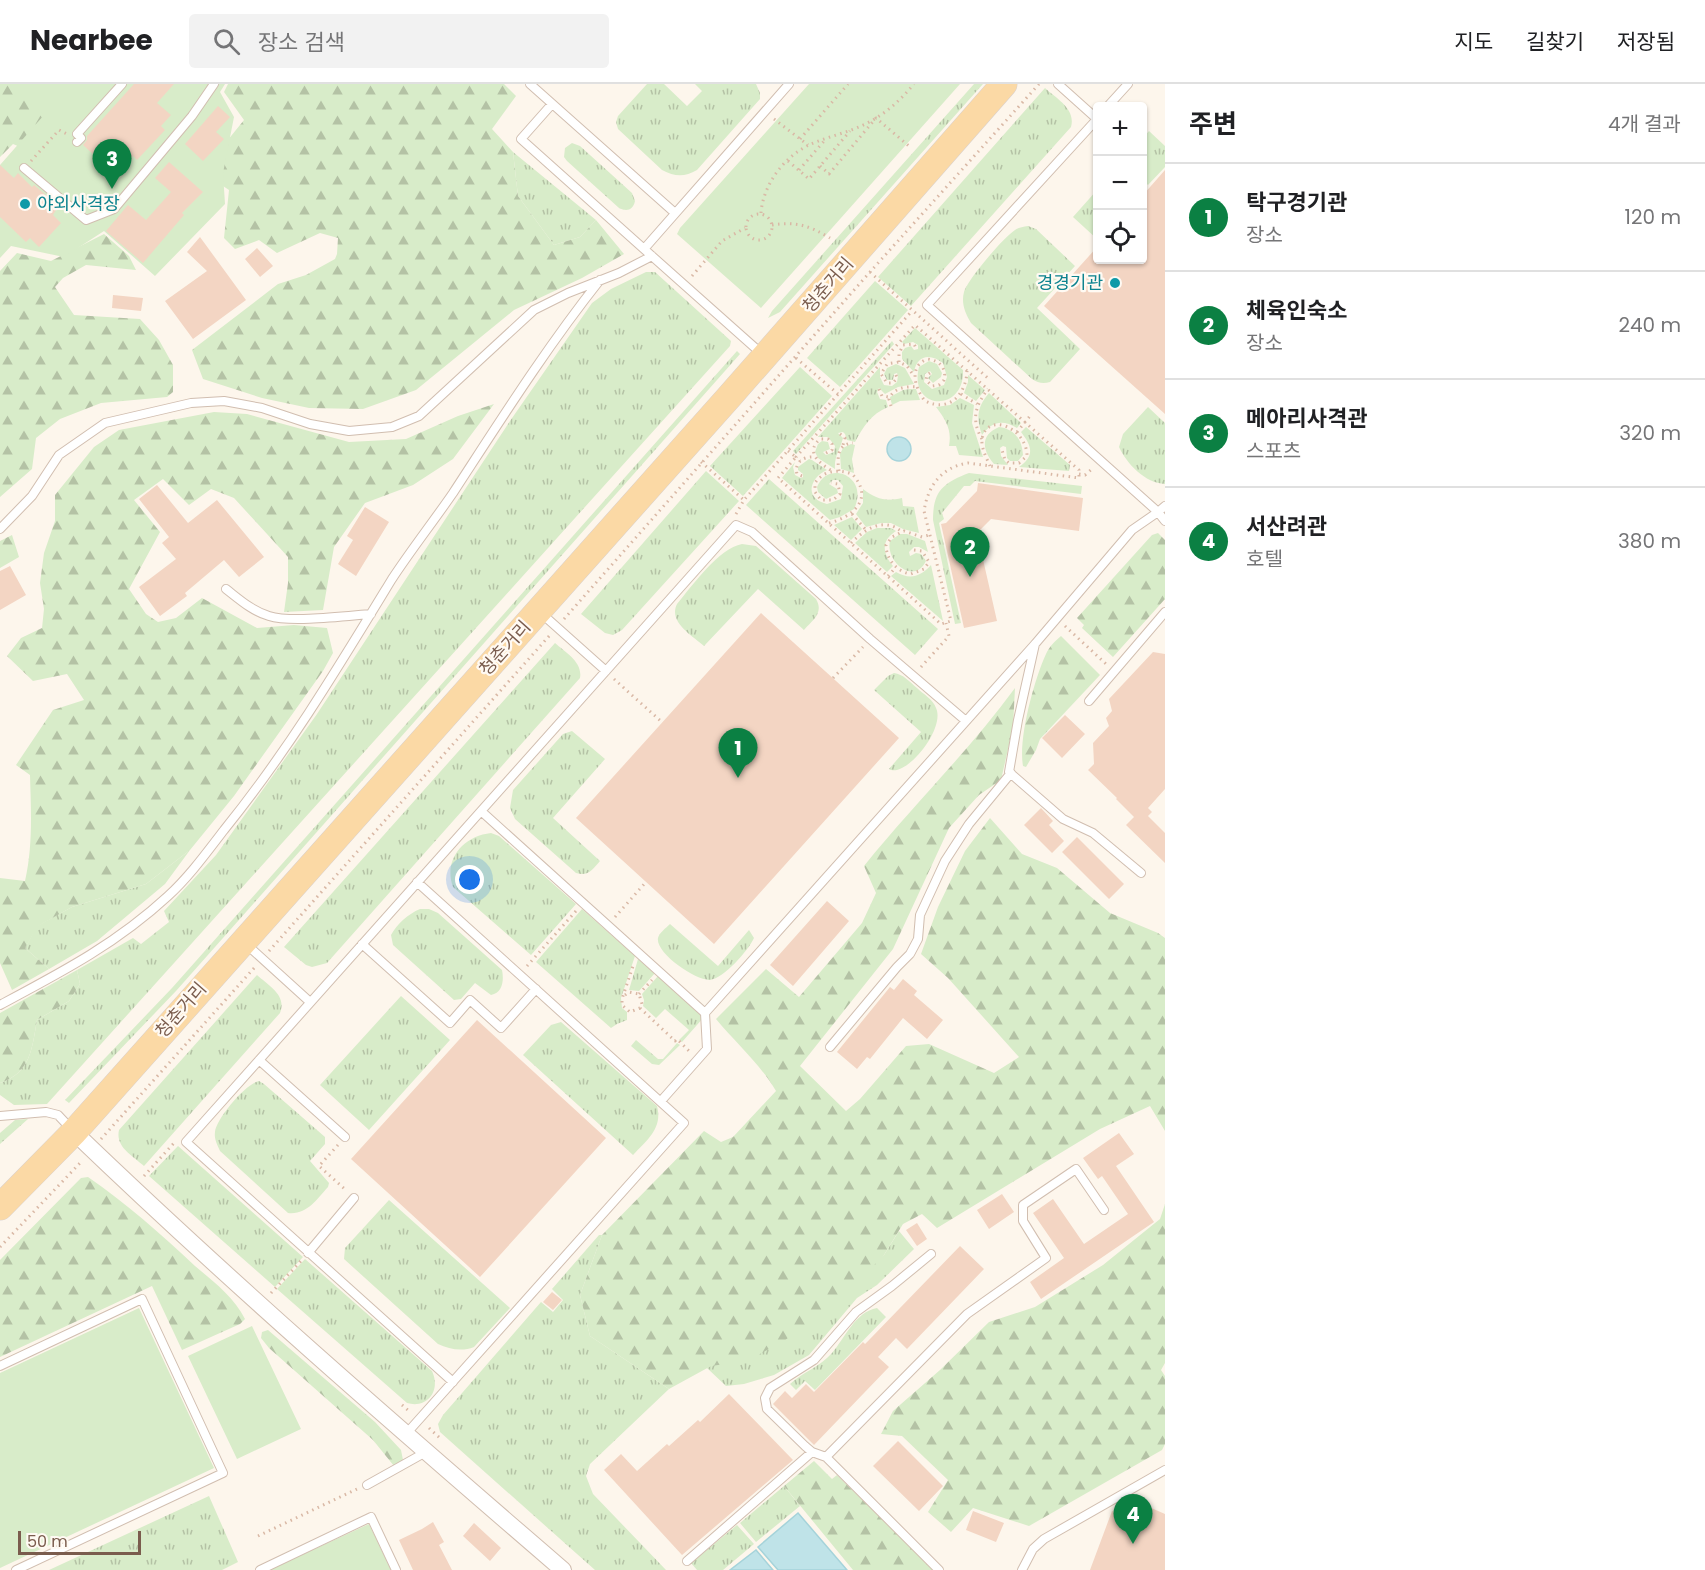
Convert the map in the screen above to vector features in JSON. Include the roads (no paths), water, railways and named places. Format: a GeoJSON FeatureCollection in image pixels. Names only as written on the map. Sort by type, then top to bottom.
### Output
{"type":"FeatureCollection","features":[{"type":"Feature","properties":{"kind":"main road","name":"청춘거리"},"geometry":{"type":"LineString","coordinates":[[0,1207],[83,1140],[242,941],[548,619],[779,352],[1004,84]]}},
{"type":"Feature","properties":{"kind":"street"},"geometry":{"type":"LineString","coordinates":[[83,1140],[133,1189],[426,1452],[563,1570]]}},
{"type":"Feature","properties":{"kind":"lane"},"geometry":{"type":"LineString","coordinates":[[77,142],[81,138],[77,134],[122,84]]}},
{"type":"Feature","properties":{"kind":"lane"},"geometry":{"type":"LineString","coordinates":[[24,168],[86,220],[114,208],[192,116],[214,84]]}},
{"type":"Feature","properties":{"kind":"lane"},"geometry":{"type":"LineString","coordinates":[[530,84],[675,213]]}},
{"type":"Feature","properties":{"kind":"lane"},"geometry":{"type":"LineString","coordinates":[[644,249],[789,84]]}},
{"type":"Feature","properties":{"kind":"lane"},"geometry":{"type":"LineString","coordinates":[[1058,84],[1093,115]]}},
{"type":"Feature","properties":{"kind":"lane"},"geometry":{"type":"LineString","coordinates":[[1112,102],[1128,84]]}},
{"type":"Feature","properties":{"kind":"lane"},"geometry":{"type":"LineString","coordinates":[[552,104],[521,139],[685,285],[779,352]]}},
{"type":"Feature","properties":{"kind":"lane"},"geometry":{"type":"LineString","coordinates":[[1093,122],[927,305],[1163,510],[1165,521]]}},
{"type":"Feature","properties":{"kind":"lane"},"geometry":{"type":"LineString","coordinates":[[0,529],[32,496],[59,454],[105,423],[191,403],[224,400],[262,408],[310,424],[349,431],[392,427],[419,416],[534,310],[652,256]]}},
{"type":"Feature","properties":{"kind":"lane"},"geometry":{"type":"LineString","coordinates":[[0,1005],[102,948],[138,923],[171,894],[263,782],[394,576],[436,518],[572,316],[600,280]]}},
{"type":"Feature","properties":{"kind":"lane"},"geometry":{"type":"LineString","coordinates":[[705,1012],[1035,644],[1132,530],[1163,510]]}},
{"type":"Feature","properties":{"kind":"lane"},"geometry":{"type":"LineString","coordinates":[[453,1382],[186,1142],[736,525],[752,532],[870,639],[966,721]]}},
{"type":"Feature","properties":{"kind":"lane"},"geometry":{"type":"LineString","coordinates":[[226,589],[252,608],[269,616],[286,618],[371,614]]}},
{"type":"Feature","properties":{"kind":"lane"},"geometry":{"type":"LineString","coordinates":[[1089,701],[1165,612]]}},
{"type":"Feature","properties":{"kind":"lane"},"geometry":{"type":"LineString","coordinates":[[548,619],[606,671]]}},
{"type":"Feature","properties":{"kind":"lane"},"geometry":{"type":"LineString","coordinates":[[830,1047],[910,954],[918,939],[920,915],[945,861],[969,824],[1011,774],[1018,720],[1035,644]]}},
{"type":"Feature","properties":{"kind":"lane"},"geometry":{"type":"LineString","coordinates":[[1011,774],[1063,819],[1093,833],[1142,873]]}},
{"type":"Feature","properties":{"kind":"lane"},"geometry":{"type":"LineString","coordinates":[[481,811],[705,1012],[707,1049],[661,1101]]}},
{"type":"Feature","properties":{"kind":"lane"},"geometry":{"type":"LineString","coordinates":[[406,1434],[684,1123],[417,882]]}},
{"type":"Feature","properties":{"kind":"lane"},"geometry":{"type":"LineString","coordinates":[[242,941],[310,1002]]}},
{"type":"Feature","properties":{"kind":"lane"},"geometry":{"type":"LineString","coordinates":[[362,944],[450,1023],[470,1000],[501,1028],[536,989]]}},
{"type":"Feature","properties":{"kind":"lane"},"geometry":{"type":"LineString","coordinates":[[259,1060],[345,1137]]}},
{"type":"Feature","properties":{"kind":"lane"},"geometry":{"type":"LineString","coordinates":[[0,1116],[46,1112],[58,1114],[83,1140]]}},
{"type":"Feature","properties":{"kind":"lane"},"geometry":{"type":"LineString","coordinates":[[826,1457],[967,1314],[1046,1258],[1023,1221],[1023,1205],[1076,1169],[1104,1210]]}},
{"type":"Feature","properties":{"kind":"lane"},"geometry":{"type":"LineString","coordinates":[[308,1253],[354,1198]]}},
{"type":"Feature","properties":{"kind":"lane"},"geometry":{"type":"LineString","coordinates":[[931,1254],[856,1312],[814,1360],[770,1388],[765,1398],[767,1409],[812,1452],[826,1457],[939,1570]]}},
{"type":"Feature","properties":{"kind":"lane"},"geometry":{"type":"LineString","coordinates":[[0,1366],[142,1299],[223,1473],[16,1570]]}},
{"type":"Feature","properties":{"kind":"lane"},"geometry":{"type":"LineString","coordinates":[[367,1485],[426,1452]]}},
{"type":"Feature","properties":{"kind":"lane"},"geometry":{"type":"LineString","coordinates":[[687,1561],[812,1452]]}},
{"type":"Feature","properties":{"kind":"lane"},"geometry":{"type":"LineString","coordinates":[[1022,1570],[1033,1549],[1044,1539],[1165,1470]]}},
{"type":"Feature","properties":{"kind":"lane"},"geometry":{"type":"LineString","coordinates":[[260,1570],[371,1518],[396,1570]]}},
{"type":"Feature","properties":{"kind":"water"},"geometry":{"type":"Polygon","coordinates":[[[899,437],[907,441],[911,449],[907,457],[899,461],[891,457],[887,449],[891,441],[899,437]]]}},
{"type":"Feature","properties":{"kind":"water"},"geometry":{"type":"Polygon","coordinates":[[[798,1513],[847,1570],[778,1570],[758,1547],[798,1513]]]}},
{"type":"Feature","properties":{"kind":"water"},"geometry":{"type":"Polygon","coordinates":[[[756,1550],[773,1570],[730,1570],[756,1550]]]}},
{"type":"Feature","properties":{"kind":"place","name":"메아리사격관"},"geometry":{"type":"Point","coordinates":[112,189]}},
{"type":"Feature","properties":{"kind":"place","name":"야외사격장"},"geometry":{"type":"Point","coordinates":[25,204]}},
{"type":"Feature","properties":{"kind":"place","name":"경경기관"},"geometry":{"type":"Point","coordinates":[1115,283]}},
{"type":"Feature","properties":{"kind":"place","name":"체육인숙소"},"geometry":{"type":"Point","coordinates":[970,577]}},
{"type":"Feature","properties":{"kind":"place","name":"탁구경기관"},"geometry":{"type":"Point","coordinates":[738,778]}},
{"type":"Feature","properties":{"kind":"place","name":"서산려관"},"geometry":{"type":"Point","coordinates":[1133,1544]}}]}
